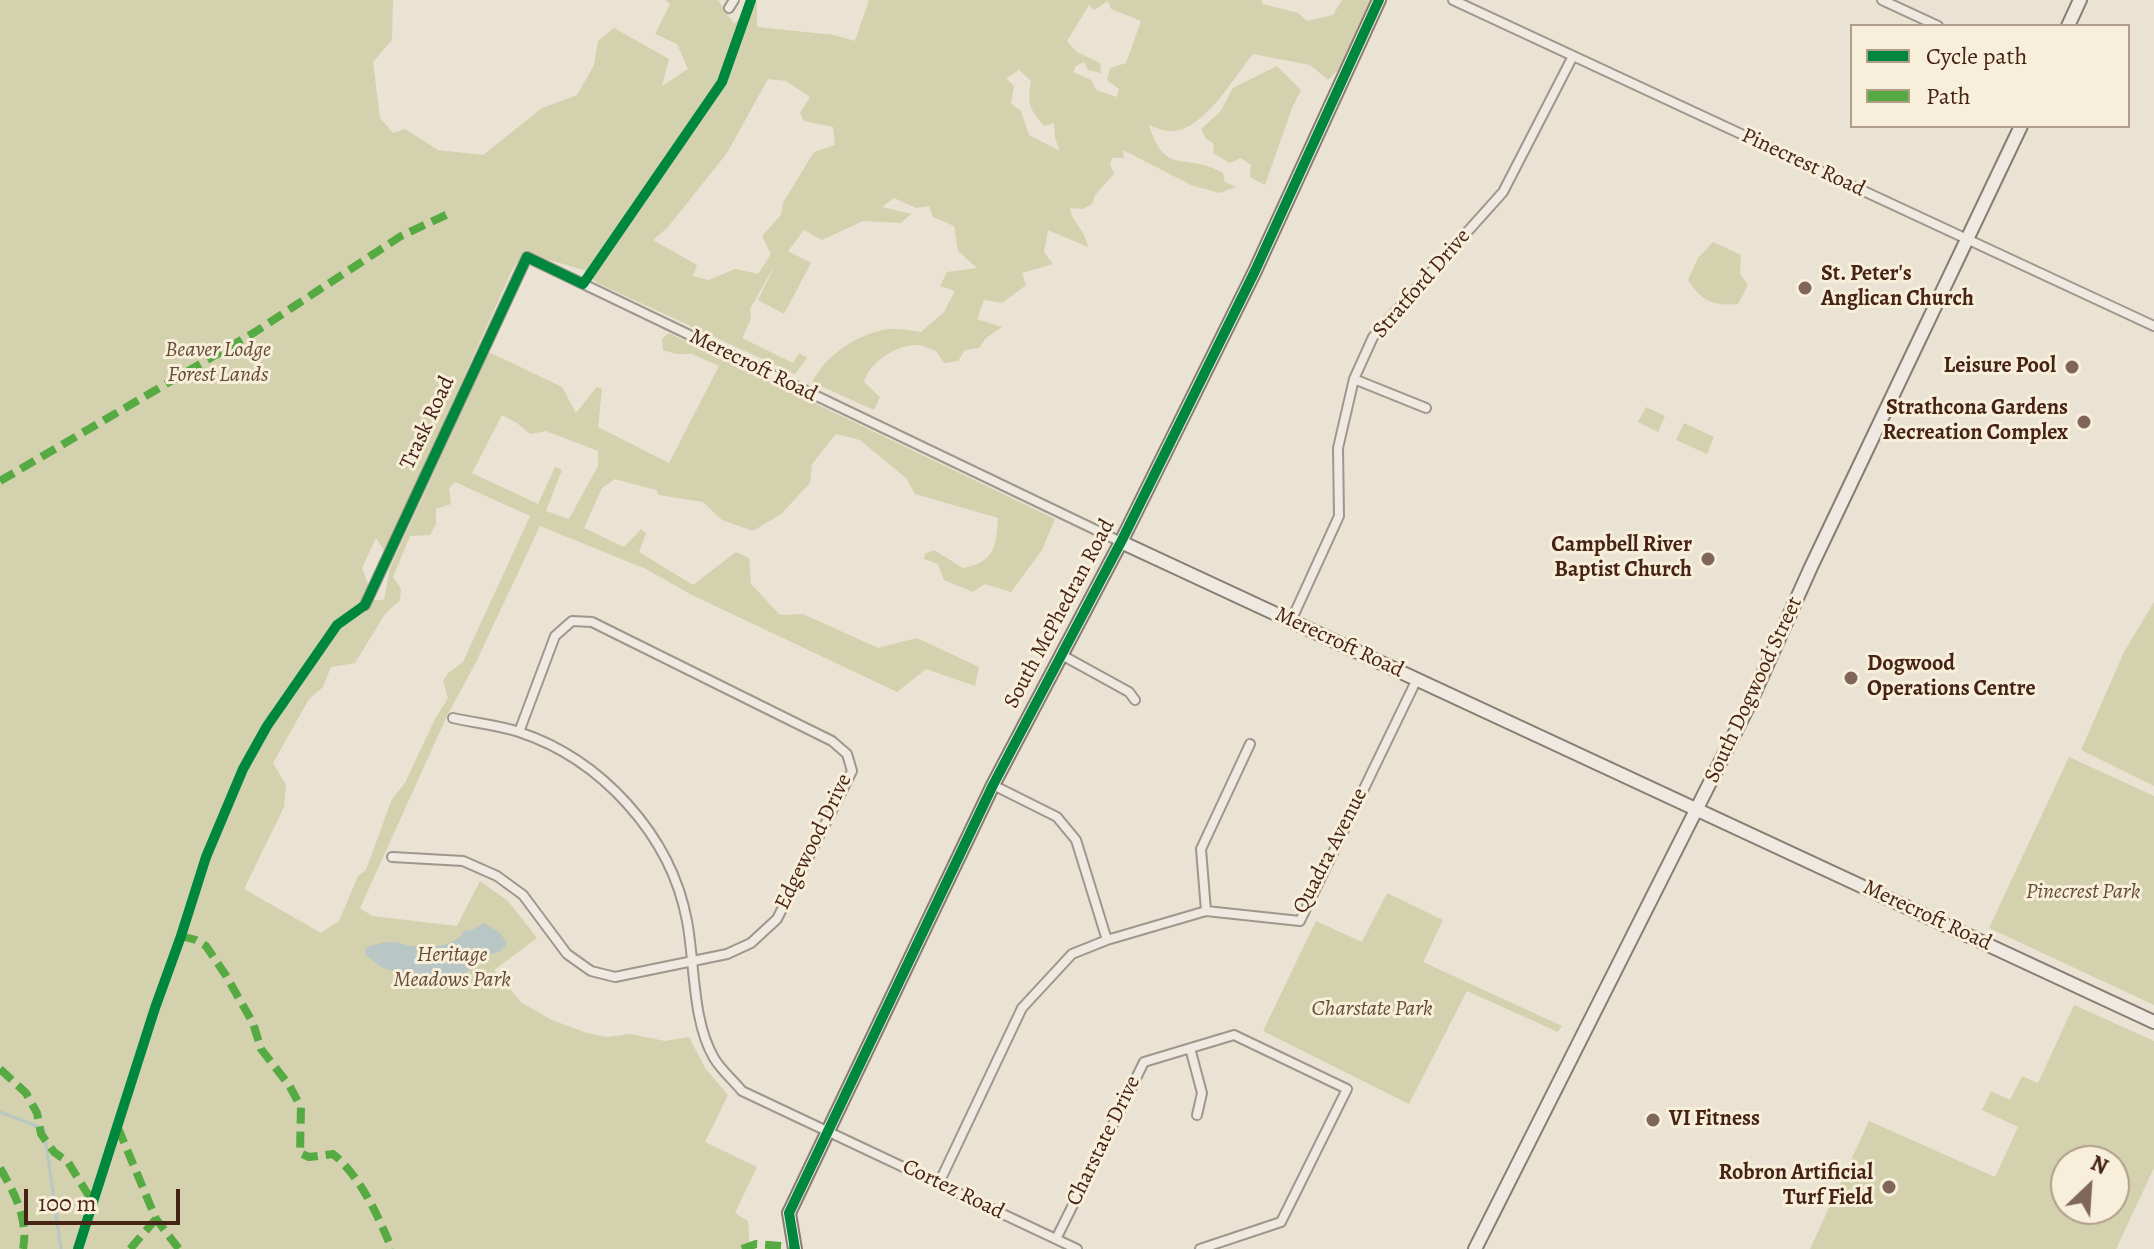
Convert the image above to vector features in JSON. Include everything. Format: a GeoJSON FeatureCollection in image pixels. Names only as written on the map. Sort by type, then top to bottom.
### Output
{"type":"FeatureCollection","features":[{"type":"Feature","properties":{"kind":"street","name":"South McPhedran Road"},"geometry":{"type":"LineString","coordinates":[[795,1249],[789,1213],[993,785],[1121,542],[1255,271],[1379,0]]}},
{"type":"Feature","properties":{"kind":"street","name":"Pinecrest Road"},"geometry":{"type":"LineString","coordinates":[[1453,0],[2154,326]]}},
{"type":"Feature","properties":{"kind":"street"},"geometry":{"type":"LineString","coordinates":[[1882,0],[1934,24]]}},
{"type":"Feature","properties":{"kind":"street"},"geometry":{"type":"LineString","coordinates":[[2069,24],[2080,0]]}},
{"type":"Feature","properties":{"kind":"street","name":"Stratford Drive"},"geometry":{"type":"LineString","coordinates":[[1291,621],[1339,516],[1338,448],[1354,379],[1373,337],[1503,192],[1573,56]]}},
{"type":"Feature","properties":{"kind":"street","name":"South Dogwood Street"},"geometry":{"type":"LineString","coordinates":[[1475,1249],[1698,810],[2020,128]]}},
{"type":"Feature","properties":{"kind":"street","name":"Merecroft Road"},"geometry":{"type":"LineString","coordinates":[[527,257],[1121,542],[2154,1022]]}},
{"type":"Feature","properties":{"kind":"street","name":"Trask Road"},"geometry":{"type":"LineString","coordinates":[[365,605],[527,257]]}},
{"type":"Feature","properties":{"kind":"street"},"geometry":{"type":"LineString","coordinates":[[1354,379],[1426,408]]}},
{"type":"Feature","properties":{"kind":"street","name":"Edgewood Drive"},"geometry":{"type":"LineString","coordinates":[[392,857],[463,861],[497,876],[523,895],[567,954],[591,971],[615,977],[727,954],[751,943],[777,919],[852,771],[847,754],[832,741],[592,622],[572,621],[555,636],[519,732]]}},
{"type":"Feature","properties":{"kind":"street"},"geometry":{"type":"LineString","coordinates":[[1060,654],[1129,692],[1135,700]]}},
{"type":"Feature","properties":{"kind":"street","name":"Quadra Avenue"},"geometry":{"type":"LineString","coordinates":[[939,1183],[1022,1008],[1072,954],[1107,940],[1206,911],[1300,921],[1417,679]]}},
{"type":"Feature","properties":{"kind":"street","name":"Cortez Road"},"geometry":{"type":"LineString","coordinates":[[453,718],[519,732],[568,754],[606,782],[643,822],[669,866],[687,916],[701,1024],[714,1058],[742,1091],[1077,1249]]}},
{"type":"Feature","properties":{"kind":"street"},"geometry":{"type":"LineString","coordinates":[[1206,911],[1201,849],[1250,744]]}},
{"type":"Feature","properties":{"kind":"street"},"geometry":{"type":"LineString","coordinates":[[993,785],[1057,817],[1076,840],[1107,940]]}},
{"type":"Feature","properties":{"kind":"street","name":"Charstate Drive"},"geometry":{"type":"LineString","coordinates":[[1056,1239],[1144,1062],[1234,1035],[1347,1089],[1281,1222],[1200,1249]]}},
{"type":"Feature","properties":{"kind":"street"},"geometry":{"type":"LineString","coordinates":[[1190,1048],[1202,1093],[1197,1115]]}},
{"type":"Feature","properties":{"kind":"green space"},"geometry":{"type":"Polygon","coordinates":[[[0,0],[393,0],[392,40],[373,62],[380,118],[393,133],[405,129],[438,150],[483,155],[542,108],[577,95],[594,65],[598,41],[614,28],[669,59],[662,86],[688,69],[677,44],[655,34],[670,4],[665,0],[718,0],[734,24],[757,0],[757,27],[834,35],[855,41],[869,0],[1261,0],[1263,4],[1298,13],[1307,21],[1333,15],[1342,0],[1373,0],[1343,65],[1328,80],[1310,65],[1253,54],[1210,109],[1190,126],[1171,131],[1149,125],[1162,152],[1170,158],[1210,167],[1223,173],[1225,182],[1236,187],[1219,193],[1191,185],[1123,150],[1124,158],[1112,158],[1110,164],[1114,174],[1095,195],[1092,204],[1083,209],[1070,208],[1088,247],[1048,230],[1044,252],[1053,264],[1022,273],[1026,285],[1002,303],[984,300],[977,319],[1002,327],[986,338],[979,348],[965,350],[958,361],[944,363],[936,351],[917,345],[900,348],[884,356],[871,368],[864,382],[880,397],[874,410],[812,382],[835,354],[866,335],[889,329],[921,332],[944,312],[955,291],[940,286],[947,272],[977,268],[958,251],[954,226],[933,217],[929,206],[916,208],[894,198],[882,207],[911,214],[901,223],[863,221],[822,240],[804,230],[788,251],[811,263],[784,314],[758,300],[776,263],[750,309],[751,319],[742,338],[793,363],[799,353],[807,358],[795,374],[597,283],[584,270],[525,253],[513,268],[385,552],[376,538],[362,568],[374,600],[384,600],[390,568],[489,352],[562,387],[576,413],[597,387],[602,389],[598,427],[669,463],[719,366],[692,354],[663,350],[662,339],[669,333],[1055,519],[1042,550],[1011,592],[985,584],[973,592],[944,580],[938,564],[924,559],[925,554],[934,550],[963,568],[982,562],[992,552],[998,518],[915,494],[906,478],[860,440],[836,434],[812,464],[810,483],[781,514],[753,531],[722,520],[703,502],[659,495],[656,490],[615,479],[602,488],[584,528],[624,547],[641,529],[646,533],[639,552],[693,585],[736,552],[749,558],[751,584],[780,615],[803,614],[878,648],[917,638],[979,667],[975,686],[926,669],[897,692],[692,595],[646,569],[540,526],[447,716],[360,908],[372,916],[457,926],[480,881],[508,901],[537,938],[494,970],[522,1003],[552,1020],[587,1033],[607,1037],[630,1034],[665,1041],[689,1037],[705,1068],[728,1095],[705,1142],[757,1167],[735,1213],[748,1221],[750,1249],[0,1249],[0,0]],[[1108,1],[1094,10],[1089,5],[1067,41],[1077,52],[1100,63],[1101,73],[1088,70],[1084,62],[1076,66],[1073,72],[1091,80],[1096,90],[1117,97],[1119,89],[1107,80],[1110,68],[1126,63],[1141,21],[1111,9],[1108,1]],[[1019,70],[1006,78],[1014,86],[1011,103],[1021,111],[1029,135],[1060,151],[1054,123],[1044,126],[1032,110],[1029,101],[1031,81],[1019,70]],[[768,79],[727,153],[668,227],[653,240],[697,265],[693,276],[709,280],[735,269],[758,274],[771,254],[762,236],[781,215],[783,203],[814,152],[835,145],[833,127],[804,121],[800,113],[810,97],[786,81],[768,79]],[[502,415],[472,473],[538,504],[555,467],[562,470],[546,511],[569,519],[598,466],[598,451],[546,431],[530,434],[502,415]],[[455,482],[449,488],[451,504],[436,509],[436,524],[430,535],[410,536],[393,577],[401,589],[400,600],[385,614],[355,663],[331,667],[323,687],[309,699],[273,763],[286,785],[284,807],[244,889],[321,933],[339,921],[358,876],[366,870],[392,799],[405,783],[448,698],[443,681],[463,662],[530,516],[455,482]]]}},
{"type":"Feature","properties":{"kind":"green space"},"geometry":{"type":"Polygon","coordinates":[[[1277,66],[1301,90],[1265,185],[1250,177],[1251,165],[1241,158],[1230,163],[1213,153],[1214,144],[1206,139],[1201,129],[1220,112],[1233,88],[1277,66]]]}},
{"type":"Feature","properties":{"kind":"green space"},"geometry":{"type":"Polygon","coordinates":[[[1713,242],[1741,255],[1740,274],[1748,285],[1738,304],[1709,301],[1688,280],[1698,258],[1713,242]]]}},
{"type":"Feature","properties":{"kind":"green space"},"geometry":{"type":"Polygon","coordinates":[[[1646,407],[1665,416],[1658,432],[1638,422],[1646,407]]]}},
{"type":"Feature","properties":{"kind":"green space"},"geometry":{"type":"Polygon","coordinates":[[[1684,423],[1714,437],[1707,454],[1676,440],[1684,423]]]}},
{"type":"Feature","properties":{"kind":"green space"},"geometry":{"type":"Polygon","coordinates":[[[2154,602],[2154,786],[2081,750],[2124,652],[2154,602]]]}},
{"type":"Feature","properties":{"kind":"green space","name":"Pinecrest Park"},"geometry":{"type":"Polygon","coordinates":[[[2069,757],[2154,796],[2154,1005],[1989,928],[2069,757]]]}},
{"type":"Feature","properties":{"kind":"green space","name":"Charstate Park"},"geometry":{"type":"Polygon","coordinates":[[[1387,893],[1443,920],[1423,962],[1562,1026],[1558,1032],[1467,991],[1409,1104],[1263,1031],[1316,921],[1362,942],[1387,893]]]}},
{"type":"Feature","properties":{"kind":"green space"},"geometry":{"type":"Polygon","coordinates":[[[2074,1005],[2154,1041],[2154,1168],[2130,1219],[2130,1145],[2050,1145],[2050,1225],[2127,1225],[2116,1249],[1810,1249],[1869,1121],[1995,1177],[2018,1127],[1982,1110],[1991,1091],[2010,1100],[2022,1076],[2038,1083],[2074,1005]]]}},
{"type":"Feature","properties":{"kind":"shaded area"},"geometry":{"type":"Polygon","coordinates":[[[484,923],[500,933],[507,943],[501,951],[477,959],[459,982],[432,984],[381,967],[365,954],[366,947],[385,942],[411,946],[441,945],[484,923]]]}},
{"type":"Feature","properties":{"kind":"waterway"},"geometry":{"type":"LineString","coordinates":[[0,1112],[44,1129],[61,1249]]}},
{"type":"Feature","properties":{"kind":"marked path"},"geometry":{"type":"LineString","coordinates":[[0,481],[255,332],[401,236],[450,213]]}},
{"type":"Feature","properties":{"kind":"marked path"},"geometry":{"type":"LineString","coordinates":[[181,936],[206,946],[253,1023],[261,1049],[289,1085],[301,1107],[300,1153],[309,1157],[333,1154],[343,1163],[368,1198],[392,1249]]}},
{"type":"Feature","properties":{"kind":"marked path"},"geometry":{"type":"LineString","coordinates":[[0,1069],[26,1093],[37,1113],[41,1134],[54,1152],[68,1162],[92,1201]]}},
{"type":"Feature","properties":{"kind":"marked path"},"geometry":{"type":"LineString","coordinates":[[118,1128],[156,1219],[179,1249]]}},
{"type":"Feature","properties":{"kind":"marked path"},"geometry":{"type":"LineString","coordinates":[[0,1168],[22,1217],[23,1249]]}},
{"type":"Feature","properties":{"kind":"marked path"},"geometry":{"type":"LineString","coordinates":[[130,1249],[156,1219]]}},
{"type":"Feature","properties":{"kind":"marked path"},"geometry":{"type":"LineString","coordinates":[[742,1249],[756,1244],[794,1247]]}},
{"type":"Feature","properties":{"kind":"cycle path"},"geometry":{"type":"LineString","coordinates":[[78,1249],[206,857],[243,769],[267,726],[337,625],[365,605],[527,257],[583,284],[722,82],[751,0]]}},
{"type":"Feature","properties":{"kind":"cycle path"},"geometry":{"type":"LineString","coordinates":[[795,1249],[789,1213],[993,785],[1122,540],[1255,271],[1379,0]]}},
{"type":"Feature","properties":{"kind":"place","name":"St. Peter's Anglican Church"},"geometry":{"type":"Point","coordinates":[1805,288]}},
{"type":"Feature","properties":{"kind":"place","name":"Leisure Pool"},"geometry":{"type":"Point","coordinates":[2072,367]}},
{"type":"Feature","properties":{"kind":"place","name":"Strathcona Gardens Recreation Complex"},"geometry":{"type":"Point","coordinates":[2084,422]}},
{"type":"Feature","properties":{"kind":"place","name":"Campbell River Baptist Church"},"geometry":{"type":"Point","coordinates":[1708,559]}},
{"type":"Feature","properties":{"kind":"place","name":"Dogwood Operations Centre"},"geometry":{"type":"Point","coordinates":[1851,678]}},
{"type":"Feature","properties":{"kind":"place","name":"VI Fitness"},"geometry":{"type":"Point","coordinates":[1653,1120]}},
{"type":"Feature","properties":{"kind":"place","name":"Robron Artificial Turf Field"},"geometry":{"type":"Point","coordinates":[1889,1187]}},
{"type":"Feature","properties":{"kind":"park label","name":"Beaver Lodge Forest Lands"},"geometry":{"type":"Point","coordinates":[218,364]}},
{"type":"Feature","properties":{"kind":"park label","name":"Heritage Meadows Park"},"geometry":{"type":"Point","coordinates":[452,968]}}]}
